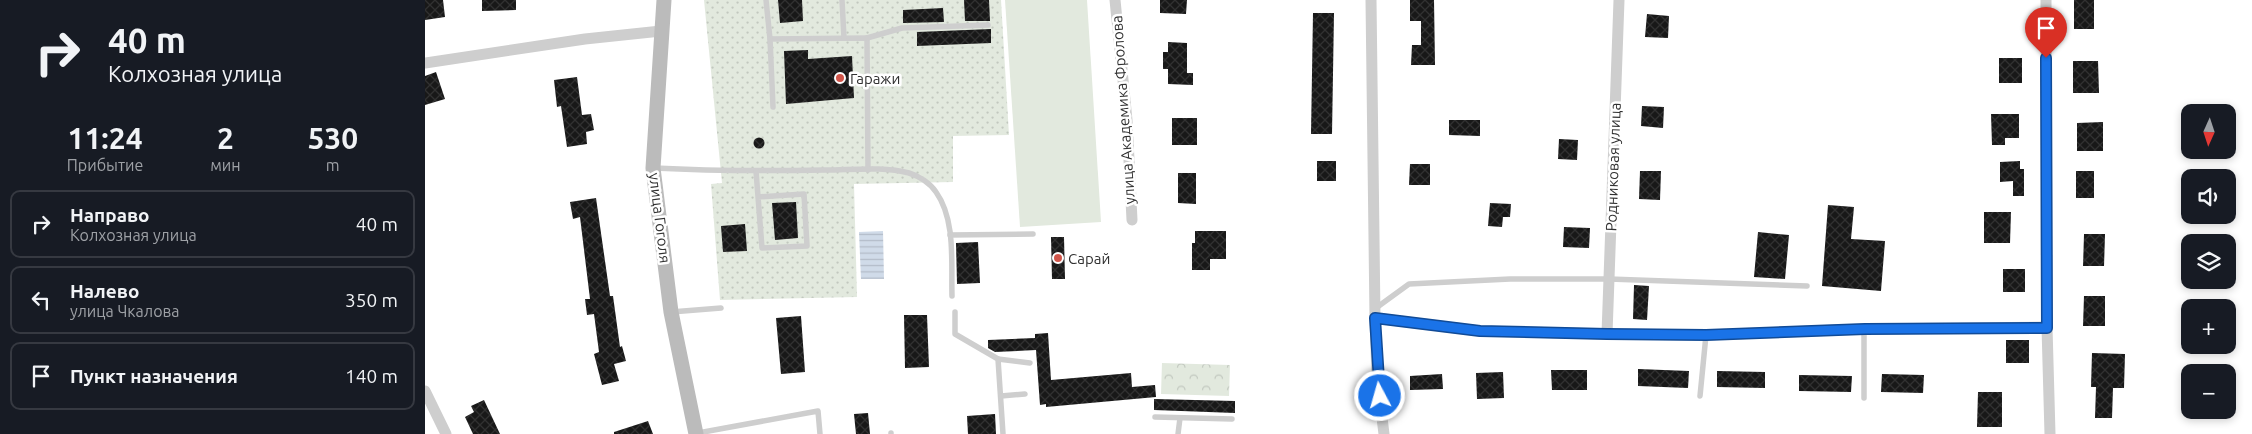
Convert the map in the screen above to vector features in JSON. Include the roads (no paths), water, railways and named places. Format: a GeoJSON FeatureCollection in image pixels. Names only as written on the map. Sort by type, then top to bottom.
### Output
{"type":"FeatureCollection","features":[{"type":"Feature","properties":{"kind":"main road","name":"улица Гоголя"},"geometry":{"type":"LineString","coordinates":[[663,0],[653,168],[671,312],[696,434]]}},
{"type":"Feature","properties":{"kind":"street","name":"улица Академика Фролова"},"geometry":{"type":"LineString","coordinates":[[1115,0],[1127,120],[1132,220]]}},
{"type":"Feature","properties":{"kind":"street"},"geometry":{"type":"LineString","coordinates":[[1371,0],[1377,377],[1384,434]]}},
{"type":"Feature","properties":{"kind":"street","name":"Родниковая улица"},"geometry":{"type":"LineString","coordinates":[[1607,334],[1619,0]]}},
{"type":"Feature","properties":{"kind":"street"},"geometry":{"type":"LineString","coordinates":[[2046,0],[2047,328],[2050,434]]}},
{"type":"Feature","properties":{"kind":"street"},"geometry":{"type":"LineString","coordinates":[[425,63],[585,39],[661,31]]}},
{"type":"Feature","properties":{"kind":"street"},"geometry":{"type":"LineString","coordinates":[[1376,313],[1480,331],[1607,334],[1706,335],[1865,329],[2047,328]]}},
{"type":"Feature","properties":{"kind":"street"},"geometry":{"type":"LineString","coordinates":[[425,391],[446,434]]}},
{"type":"Feature","properties":{"kind":"lane"},"geometry":{"type":"LineString","coordinates":[[766,0],[773,107]]}},
{"type":"Feature","properties":{"kind":"lane"},"geometry":{"type":"LineString","coordinates":[[842,0],[844,38]]}},
{"type":"Feature","properties":{"kind":"lane"},"geometry":{"type":"LineString","coordinates":[[770,39],[867,38],[902,28],[988,24]]}},
{"type":"Feature","properties":{"kind":"lane"},"geometry":{"type":"LineString","coordinates":[[867,38],[868,170]]}},
{"type":"Feature","properties":{"kind":"lane"},"geometry":{"type":"LineString","coordinates":[[653,168],[756,171],[868,170],[908,173],[923,180],[935,190],[943,203],[950,235],[952,296]]}},
{"type":"Feature","properties":{"kind":"lane"},"geometry":{"type":"LineString","coordinates":[[756,171],[758,197],[762,248],[807,246],[804,194],[758,197]]}},
{"type":"Feature","properties":{"kind":"lane"},"geometry":{"type":"LineString","coordinates":[[950,235],[1033,234]]}},
{"type":"Feature","properties":{"kind":"lane"},"geometry":{"type":"LineString","coordinates":[[1376,313],[1409,284],[1511,279],[1609,279],[1807,286]]}},
{"type":"Feature","properties":{"kind":"lane"},"geometry":{"type":"LineString","coordinates":[[671,312],[721,308]]}},
{"type":"Feature","properties":{"kind":"lane"},"geometry":{"type":"LineString","coordinates":[[955,312],[955,334],[998,359],[1030,363]]}},
{"type":"Feature","properties":{"kind":"lane"},"geometry":{"type":"LineString","coordinates":[[1864,398],[1865,329]]}},
{"type":"Feature","properties":{"kind":"lane"},"geometry":{"type":"LineString","coordinates":[[1700,396],[1706,335]]}},
{"type":"Feature","properties":{"kind":"lane"},"geometry":{"type":"LineString","coordinates":[[998,359],[1003,434]]}},
{"type":"Feature","properties":{"kind":"lane"},"geometry":{"type":"LineString","coordinates":[[1001,396],[1025,394]]}},
{"type":"Feature","properties":{"kind":"lane"},"geometry":{"type":"LineString","coordinates":[[696,434],[818,411],[820,434]]}},
{"type":"Feature","properties":{"kind":"lane"},"geometry":{"type":"LineString","coordinates":[[1155,417],[1232,419]]}},
{"type":"Feature","properties":{"kind":"lane"},"geometry":{"type":"LineString","coordinates":[[1178,434],[1180,418]]}},
{"type":"Feature","properties":{"kind":"water"},"geometry":{"type":"Polygon","coordinates":[[[883,231],[884,279],[861,279],[859,232],[883,231]]]}},
{"type":"Feature","properties":{"kind":"place","name":"Гаражи"},"geometry":{"type":"Point","coordinates":[840,78]}},
{"type":"Feature","properties":{"kind":"place","name":"Сарай"},"geometry":{"type":"Point","coordinates":[1058,258]}}]}
